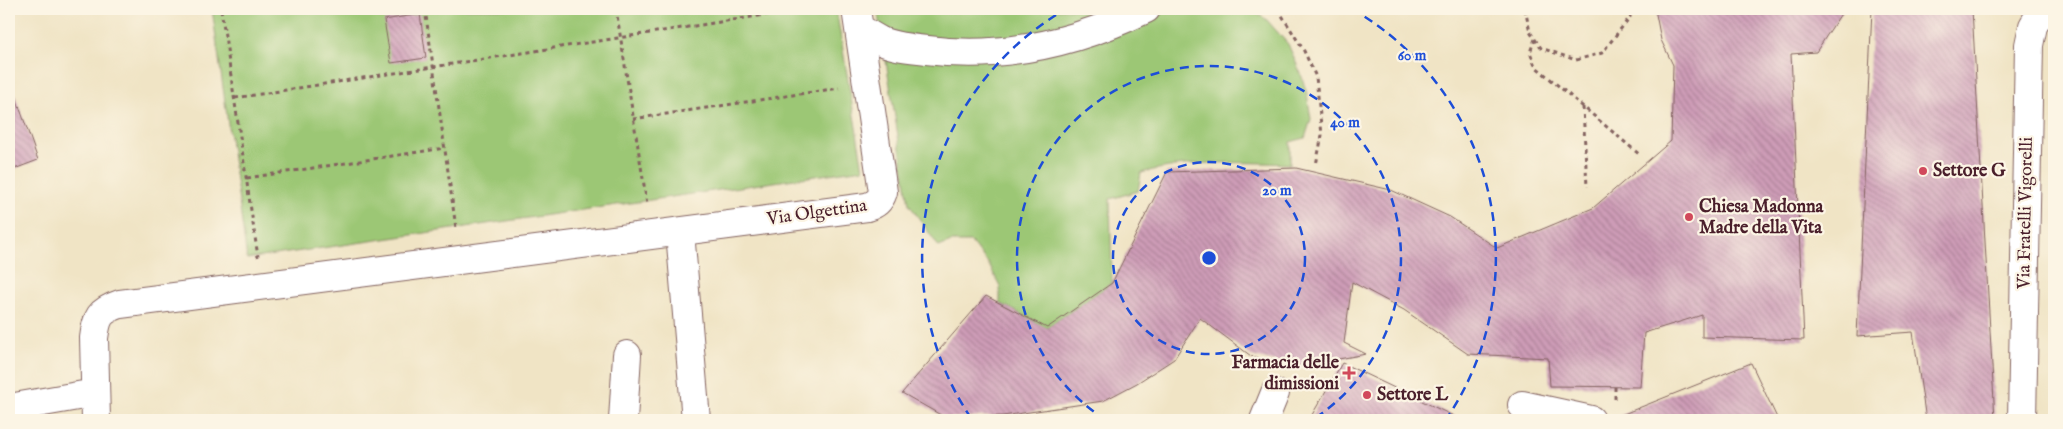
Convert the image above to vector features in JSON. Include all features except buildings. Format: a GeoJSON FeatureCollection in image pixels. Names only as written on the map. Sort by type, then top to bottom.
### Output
{"type":"FeatureCollection","features":[{"type":"Feature","properties":{"kind":"street"},"geometry":{"type":"LineString","coordinates":[[857,18],[880,40],[906,48],[944,52],[986,53],[1026,49],[1067,40],[1146,9]]}},
{"type":"Feature","properties":{"kind":"street","name":"Via Fratelli Vigorelli"},"geometry":{"type":"LineString","coordinates":[[2022,420],[2029,45],[2033,26],[2043,9]]}},
{"type":"Feature","properties":{"kind":"street","name":"Via Olgettina"},"geometry":{"type":"LineString","coordinates":[[96,420],[94,338],[96,325],[100,315],[107,308],[120,304],[875,205],[880,200],[883,192],[857,18]]}},
{"type":"Feature","properties":{"kind":"street"},"geometry":{"type":"LineString","coordinates":[[680,232],[696,420]]}},
{"type":"Feature","properties":{"kind":"street"},"geometry":{"type":"LineString","coordinates":[[623,420],[627,355]]}},
{"type":"Feature","properties":{"kind":"street"},"geometry":{"type":"LineString","coordinates":[[9,408],[95,392]]}},
{"type":"Feature","properties":{"kind":"street"},"geometry":{"type":"LineString","coordinates":[[1264,420],[1275,393]]}},
{"type":"Feature","properties":{"kind":"street"},"geometry":{"type":"LineString","coordinates":[[1522,405],[1591,420]]}},
{"type":"Feature","properties":{"kind":"path"},"geometry":{"type":"LineString","coordinates":[[221,9],[259,266]]}},
{"type":"Feature","properties":{"kind":"path"},"geometry":{"type":"LineString","coordinates":[[425,9],[456,228],[447,230]]}},
{"type":"Feature","properties":{"kind":"path"},"geometry":{"type":"LineString","coordinates":[[616,9],[646,204],[656,203]]}},
{"type":"Feature","properties":{"kind":"path"},"geometry":{"type":"LineString","coordinates":[[234,98],[803,9]]}},
{"type":"Feature","properties":{"kind":"path"},"geometry":{"type":"LineString","coordinates":[[1278,9],[1304,51],[1316,77],[1322,135],[1316,165]]}},
{"type":"Feature","properties":{"kind":"path"},"geometry":{"type":"LineString","coordinates":[[1525,9],[1530,32],[1541,48],[1576,60],[1602,54],[1630,17],[1630,9]]}},
{"type":"Feature","properties":{"kind":"path"},"geometry":{"type":"LineString","coordinates":[[1535,39],[1530,52],[1535,66],[1640,155]]}},
{"type":"Feature","properties":{"kind":"path"},"geometry":{"type":"LineString","coordinates":[[838,79],[841,98]]}},
{"type":"Feature","properties":{"kind":"path"},"geometry":{"type":"LineString","coordinates":[[633,120],[839,88]]}},
{"type":"Feature","properties":{"kind":"path"},"geometry":{"type":"LineString","coordinates":[[1583,107],[1587,186]]}},
{"type":"Feature","properties":{"kind":"path"},"geometry":{"type":"LineString","coordinates":[[246,178],[445,148]]}},
{"type":"Feature","properties":{"kind":"path"},"geometry":{"type":"LineString","coordinates":[[258,258],[268,256]]}},
{"type":"Feature","properties":{"kind":"green space"},"geometry":{"type":"Polygon","coordinates":[[[212,9],[836,9],[863,169],[247,259],[212,9]]]}},
{"type":"Feature","properties":{"kind":"green space"},"geometry":{"type":"Polygon","coordinates":[[[877,9],[1118,9],[1068,26],[985,43],[899,34],[880,26],[877,9]]]}},
{"type":"Feature","properties":{"kind":"green space"},"geometry":{"type":"Polygon","coordinates":[[[1171,9],[1248,9],[1266,19],[1288,44],[1301,74],[1307,94],[1311,119],[1305,138],[1290,142],[1290,164],[1196,164],[1141,173],[1138,191],[1110,199],[1112,283],[1047,328],[1000,303],[1000,286],[988,263],[971,242],[951,242],[939,247],[909,204],[885,55],[1108,37],[1171,9]]]}},
{"type":"Feature","properties":{"kind":"place","name":"Settore G"},"geometry":{"type":"Point","coordinates":[1923,171]}},
{"type":"Feature","properties":{"kind":"place","name":"Chiesa Madonna Madre della Vita"},"geometry":{"type":"Point","coordinates":[1689,217]}},
{"type":"Feature","properties":{"kind":"place","name":"Farmacia delle dimissioni"},"geometry":{"type":"Point","coordinates":[1349,373]}},
{"type":"Feature","properties":{"kind":"place","name":"Settore L"},"geometry":{"type":"Point","coordinates":[1367,395]}}]}
